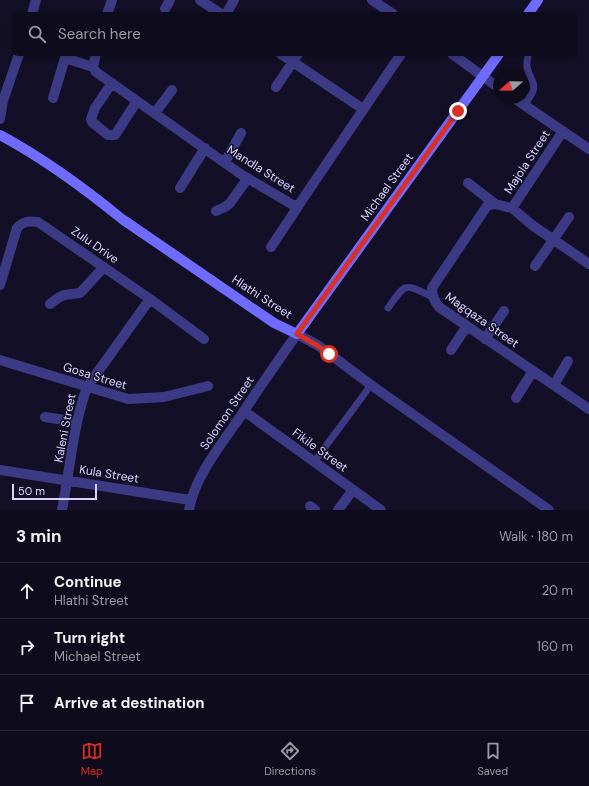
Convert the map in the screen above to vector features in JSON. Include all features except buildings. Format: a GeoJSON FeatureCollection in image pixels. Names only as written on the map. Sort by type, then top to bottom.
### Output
{"type":"FeatureCollection","features":[{"type":"Feature","properties":{"kind":"street"},"geometry":{"type":"LineString","coordinates":[[33,12],[36,0]]}},
{"type":"Feature","properties":{"kind":"street"},"geometry":{"type":"LineString","coordinates":[[108,12],[112,0]]}},
{"type":"Feature","properties":{"kind":"street"},"geometry":{"type":"LineString","coordinates":[[200,0],[218,12]]}},
{"type":"Feature","properties":{"kind":"street"},"geometry":{"type":"LineString","coordinates":[[227,12],[234,0]]}},
{"type":"Feature","properties":{"kind":"street"},"geometry":{"type":"LineString","coordinates":[[372,0],[390,12]]}},
{"type":"Feature","properties":{"kind":"street"},"geometry":{"type":"LineString","coordinates":[[529,12],[537,0]]}},
{"type":"Feature","properties":{"kind":"street"},"geometry":{"type":"LineString","coordinates":[[0,119],[3,102],[18,56]]}},
{"type":"Feature","properties":{"kind":"street"},"geometry":{"type":"LineString","coordinates":[[53,98],[66,56],[93,67],[96,56]]}},
{"type":"Feature","properties":{"kind":"street","name":"Mandla Street"},"geometry":{"type":"LineString","coordinates":[[93,67],[96,72],[248,178],[294,205],[298,205],[400,56]]}},
{"type":"Feature","properties":{"kind":"street"},"geometry":{"type":"LineString","coordinates":[[455,56],[493,84]]}},
{"type":"Feature","properties":{"kind":"street","name":"Michael Street"},"geometry":{"type":"LineString","coordinates":[[297,334],[498,56]]}},
{"type":"Feature","properties":{"kind":"street"},"geometry":{"type":"LineString","coordinates":[[276,87],[295,58],[363,109]]}},
{"type":"Feature","properties":{"kind":"street"},"geometry":{"type":"LineString","coordinates":[[112,83],[95,108],[91,119],[92,122],[108,135],[115,134],[137,100]]}},
{"type":"Feature","properties":{"kind":"street"},"geometry":{"type":"LineString","coordinates":[[155,113],[172,90]]}},
{"type":"Feature","properties":{"kind":"street"},"geometry":{"type":"LineString","coordinates":[[525,105],[589,149]]}},
{"type":"Feature","properties":{"kind":"street","name":"Majola Street"},"geometry":{"type":"LineString","coordinates":[[512,208],[563,131]]}},
{"type":"Feature","properties":{"kind":"street"},"geometry":{"type":"LineString","coordinates":[[225,162],[241,133]]}},
{"type":"Feature","properties":{"kind":"street","name":"Hlathi Street"},"geometry":{"type":"LineString","coordinates":[[0,135],[36,156],[105,204],[131,225],[274,323],[318,346],[549,510]]}},
{"type":"Feature","properties":{"kind":"street"},"geometry":{"type":"LineString","coordinates":[[180,188],[205,148]]}},
{"type":"Feature","properties":{"kind":"street"},"geometry":{"type":"LineString","coordinates":[[216,211],[230,203],[248,178]]}},
{"type":"Feature","properties":{"kind":"street"},"geometry":{"type":"LineString","coordinates":[[468,183],[491,205]]}},
{"type":"Feature","properties":{"kind":"street"},"geometry":{"type":"LineString","coordinates":[[271,247],[298,205]]}},
{"type":"Feature","properties":{"kind":"street","name":"Majola Street"},"geometry":{"type":"LineString","coordinates":[[491,205],[512,208],[532,225],[589,264]]}},
{"type":"Feature","properties":{"kind":"street","name":"Magqaza Street"},"geometry":{"type":"LineString","coordinates":[[491,205],[432,288],[433,297],[439,307],[589,409]]}},
{"type":"Feature","properties":{"kind":"street"},"geometry":{"type":"LineString","coordinates":[[535,266],[569,217]]}},
{"type":"Feature","properties":{"kind":"street","name":"Zulu Drive"},"geometry":{"type":"LineString","coordinates":[[0,285],[17,228],[22,222],[38,222],[150,299],[204,339]]}},
{"type":"Feature","properties":{"kind":"street"},"geometry":{"type":"LineString","coordinates":[[50,304],[64,295],[80,293],[104,267]]}},
{"type":"Feature","properties":{"kind":"street","name":"Kaleni Street"},"geometry":{"type":"LineString","coordinates":[[62,510],[77,422],[81,403],[87,387],[150,299]]}},
{"type":"Feature","properties":{"kind":"street"},"geometry":{"type":"LineString","coordinates":[[485,339],[504,311]]}},
{"type":"Feature","properties":{"kind":"street"},"geometry":{"type":"LineString","coordinates":[[451,350],[467,326]]}},
{"type":"Feature","properties":{"kind":"street","name":"Solomon Street"},"geometry":{"type":"LineString","coordinates":[[190,505],[198,482],[244,411],[297,334]]}},
{"type":"Feature","properties":{"kind":"street","name":"Gosa Street"},"geometry":{"type":"LineString","coordinates":[[0,360],[128,399],[164,397],[208,386]]}},
{"type":"Feature","properties":{"kind":"street"},"geometry":{"type":"LineString","coordinates":[[554,385],[568,361]]}},
{"type":"Feature","properties":{"kind":"street"},"geometry":{"type":"LineString","coordinates":[[516,398],[533,371]]}},
{"type":"Feature","properties":{"kind":"street","name":"Fikile Street"},"geometry":{"type":"LineString","coordinates":[[244,411],[381,510]]}},
{"type":"Feature","properties":{"kind":"street"},"geometry":{"type":"LineString","coordinates":[[45,417],[77,422]]}},
{"type":"Feature","properties":{"kind":"street","name":"Kula Street"},"geometry":{"type":"LineString","coordinates":[[0,470],[68,481],[190,505]]}},
{"type":"Feature","properties":{"kind":"street"},"geometry":{"type":"LineString","coordinates":[[338,510],[353,490]]}},
{"type":"Feature","properties":{"kind":"lane"},"geometry":{"type":"LineString","coordinates":[[525,105],[534,90],[534,84],[526,66],[528,57]]}},
{"type":"Feature","properties":{"kind":"lane"},"geometry":{"type":"LineString","coordinates":[[388,308],[400,291],[404,288],[410,287],[433,297]]}},
{"type":"Feature","properties":{"kind":"lane"},"geometry":{"type":"LineString","coordinates":[[314,462],[371,385]]}},
{"type":"Feature","properties":{"kind":"route"},"geometry":{"type":"LineString","coordinates":[[329,354],[297,334],[458,111]]}}]}
